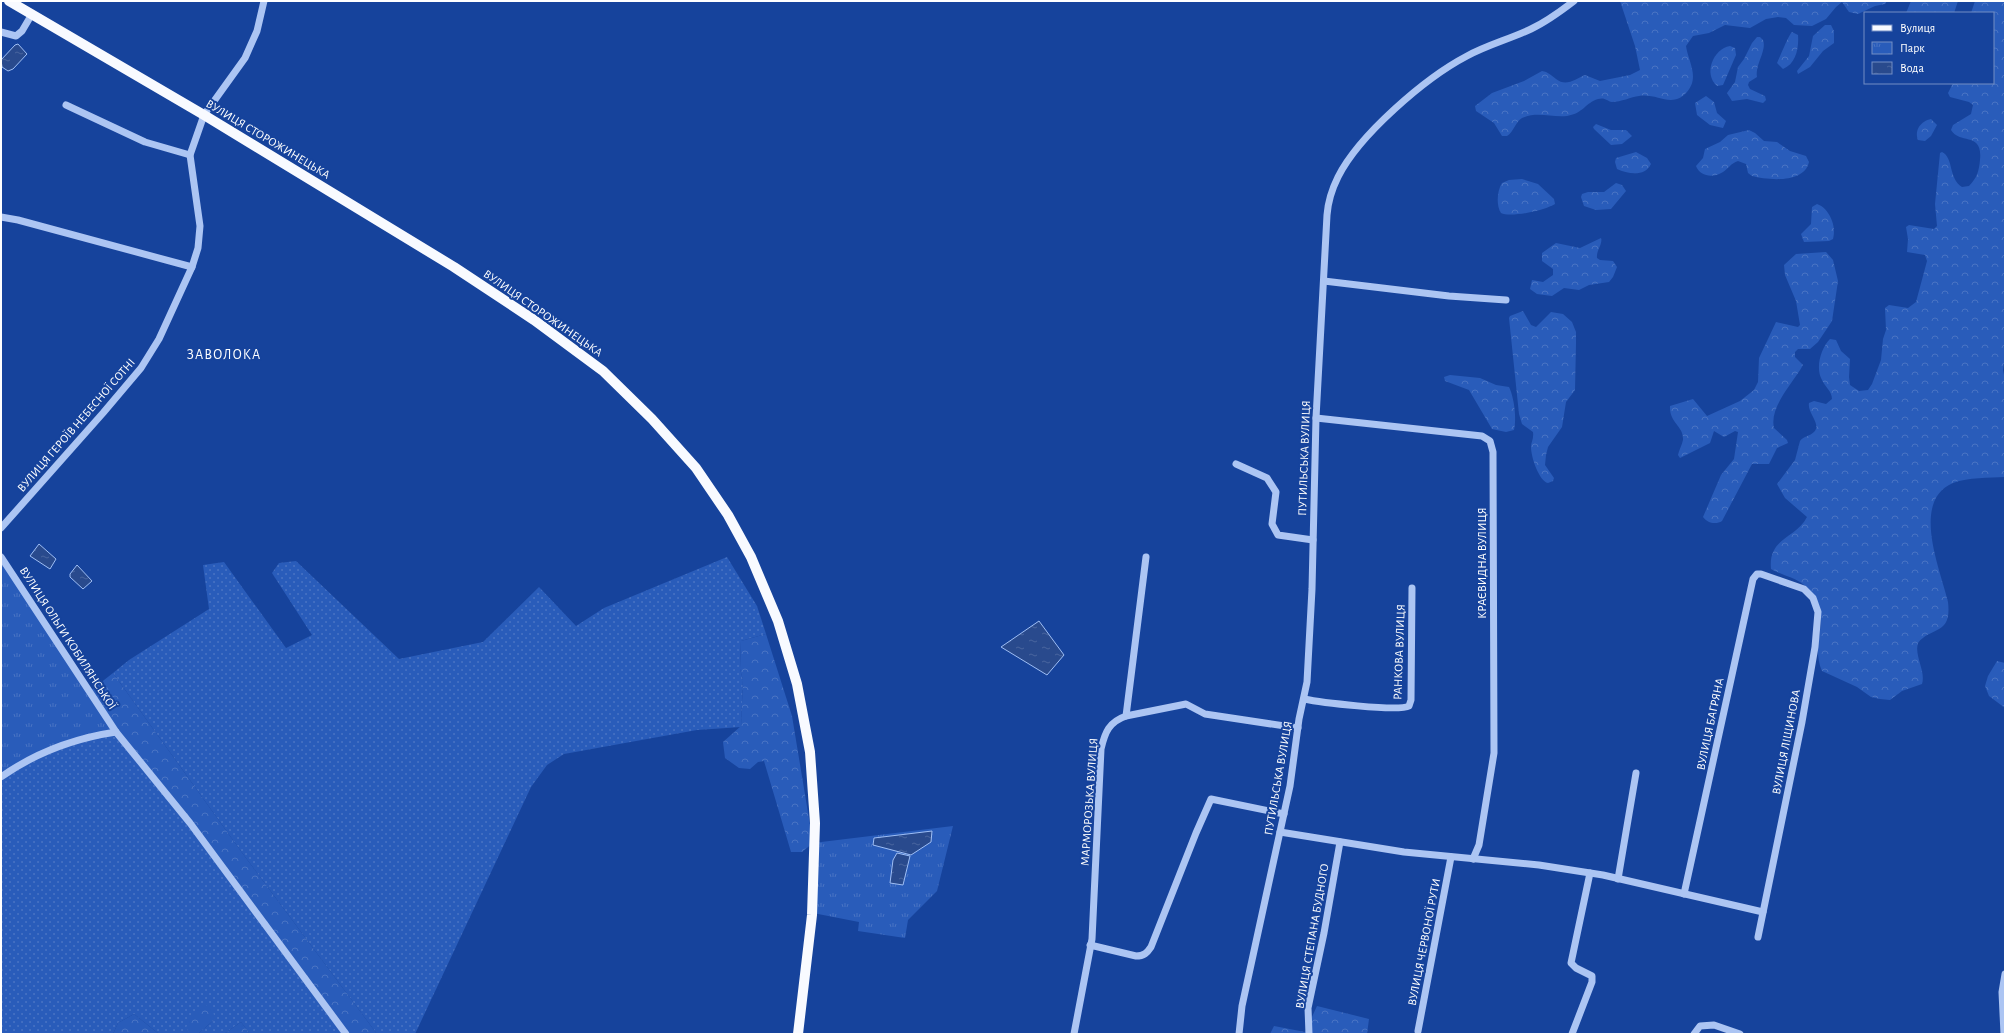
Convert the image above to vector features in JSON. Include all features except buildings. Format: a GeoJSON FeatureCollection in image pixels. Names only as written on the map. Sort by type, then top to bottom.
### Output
{"type":"FeatureCollection","features":[{"type":"Feature","properties":{"kind":"main road","name":"ВУЛИЦЯ СТОРОЖИНЕЦЬКА"},"geometry":{"type":"LineString","coordinates":[[9,1],[204,115],[454,267],[561,339],[603,371],[652,419],[696,468],[728,515],[751,557],[778,621],[797,684],[810,752],[815,823],[812,915],[798,1034]]}},
{"type":"Feature","properties":{"kind":"street","name":"ВУЛИЦЯ ГЕРОЇВ НЕБЕСНОЇ СОТНІ"},"geometry":{"type":"LineString","coordinates":[[1,528],[141,368],[159,339],[192,267],[198,248],[200,226],[190,155],[204,115],[245,58],[258,31],[264,1]]}},
{"type":"Feature","properties":{"kind":"street","name":"ПУТИЛЬСЬКА ВУЛИЦЯ"},"geometry":{"type":"LineString","coordinates":[[1239,1034],[1242,1006],[1290,786],[1308,667],[1316,418],[1327,215],[1331,195],[1343,168],[1366,139],[1403,102],[1434,76],[1474,52],[1538,25],[1574,1]]}},
{"type":"Feature","properties":{"kind":"street"},"geometry":{"type":"LineString","coordinates":[[1,32],[16,36],[22,31],[32,14]]}},
{"type":"Feature","properties":{"kind":"street"},"geometry":{"type":"LineString","coordinates":[[66,105],[145,142],[190,155]]}},
{"type":"Feature","properties":{"kind":"street"},"geometry":{"type":"LineString","coordinates":[[1,217],[18,220],[192,267]]}},
{"type":"Feature","properties":{"kind":"street"},"geometry":{"type":"LineString","coordinates":[[1324,281],[1449,296],[1506,300]]}},
{"type":"Feature","properties":{"kind":"street","name":"КРАЄВИДНА ВУЛИЦЯ"},"geometry":{"type":"LineString","coordinates":[[1316,418],[1482,436],[1490,441],[1493,452],[1494,753],[1479,845],[1473,859]]}},
{"type":"Feature","properties":{"kind":"street"},"geometry":{"type":"LineString","coordinates":[[1236,464],[1267,478],[1276,492],[1272,524],[1278,535],[1313,540]]}},
{"type":"Feature","properties":{"kind":"street","name":"ВУЛИЦЯ ОЛЬГИ КОБИЛЯНСЬКОЇ"},"geometry":{"type":"LineString","coordinates":[[1,557],[116,732],[190,823],[346,1034]]}},
{"type":"Feature","properties":{"kind":"street"},"geometry":{"type":"LineString","coordinates":[[1146,557],[1126,716],[1186,704],[1204,714],[1298,728]]}},
{"type":"Feature","properties":{"kind":"street","name":"ВУЛИЦЯ БАГРЯНА"},"geometry":{"type":"LineString","coordinates":[[1684,894],[1753,579],[1759,574],[1771,577]]}},
{"type":"Feature","properties":{"kind":"street","name":"ВУЛИЦЯ ЛІЩИНОВА"},"geometry":{"type":"LineString","coordinates":[[1758,937],[1802,722],[1815,647],[1818,612],[1813,598],[1804,589],[1771,577]]}},
{"type":"Feature","properties":{"kind":"street","name":"РАНКОВА ВУЛИЦЯ"},"geometry":{"type":"LineString","coordinates":[[1304,699],[1396,708],[1409,706],[1411,700],[1412,588]]}},
{"type":"Feature","properties":{"kind":"street","name":"МАРМОРОЗЬКА ВУЛИЦЯ"},"geometry":{"type":"LineString","coordinates":[[1074,1034],[1090,945],[1101,749],[1104,733],[1117,719],[1126,716]]}},
{"type":"Feature","properties":{"kind":"street"},"geometry":{"type":"LineString","coordinates":[[1,777],[47,752],[80,739],[116,732]]}},
{"type":"Feature","properties":{"kind":"street"},"geometry":{"type":"LineString","coordinates":[[1618,879],[1636,773]]}},
{"type":"Feature","properties":{"kind":"street"},"geometry":{"type":"LineString","coordinates":[[1090,945],[1136,956],[1143,956],[1147,953],[1151,947],[1211,799],[1284,814]]}},
{"type":"Feature","properties":{"kind":"street"},"geometry":{"type":"LineString","coordinates":[[1280,832],[1340,842],[1451,857],[1590,873],[1763,912]]}},
{"type":"Feature","properties":{"kind":"street","name":"ВУЛИЦЯ СТЕПАНА БУДНОГО"},"geometry":{"type":"LineString","coordinates":[[1309,1034],[1308,1008],[1324,933],[1340,842]]}},
{"type":"Feature","properties":{"kind":"street","name":"ВУЛИЦЯ ЧЕРВОНОЇ РУТИ"},"geometry":{"type":"LineString","coordinates":[[1418,1031],[1451,857]]}},
{"type":"Feature","properties":{"kind":"street"},"geometry":{"type":"LineString","coordinates":[[1572,1034],[1592,982],[1592,976],[1576,968],[1571,963],[1590,873]]}},
{"type":"Feature","properties":{"kind":"street"},"geometry":{"type":"LineString","coordinates":[[2004,1034],[2002,992],[2005,974]]}},
{"type":"Feature","properties":{"kind":"street"},"geometry":{"type":"LineString","coordinates":[[1694,1034],[1700,1026],[1714,1025],[1740,1034]]}},
{"type":"Feature","properties":{"kind":"green space"},"geometry":{"type":"Polygon","coordinates":[[[1620,1],[1887,1],[1885,4],[1875,6],[1858,14],[1849,12],[1842,2],[1826,19],[1812,26],[1794,25],[1786,18],[1778,17],[1766,19],[1750,28],[1725,25],[1709,33],[1693,36],[1686,46],[1692,69],[1693,81],[1687,92],[1676,99],[1670,100],[1646,96],[1612,102],[1602,98],[1590,103],[1573,115],[1533,115],[1522,118],[1507,136],[1502,136],[1494,123],[1476,111],[1475,106],[1492,93],[1524,81],[1542,71],[1560,81],[1567,82],[1585,75],[1600,81],[1630,75],[1640,70],[1635,46],[1620,1]]]}},
{"type":"Feature","properties":{"kind":"green space"},"geometry":{"type":"Polygon","coordinates":[[[1911,1],[1958,1],[1954,12],[1906,12],[1911,1]]]}},
{"type":"Feature","properties":{"kind":"green space"},"geometry":{"type":"Polygon","coordinates":[[[1975,1],[2005,1],[2005,355],[2003,370],[2005,380],[2005,477],[1979,478],[1959,481],[1953,483],[1940,492],[1933,505],[1931,520],[1935,555],[1948,602],[1947,620],[1939,629],[1923,638],[1918,643],[1917,648],[1923,679],[1922,684],[1902,691],[1890,700],[1880,699],[1871,697],[1857,687],[1822,671],[1818,648],[1821,616],[1819,606],[1814,595],[1804,585],[1796,580],[1771,569],[1771,558],[1778,544],[1796,530],[1807,517],[1785,498],[1777,484],[1795,460],[1800,441],[1816,429],[1809,403],[1814,401],[1826,404],[1832,399],[1831,394],[1822,380],[1819,370],[1820,358],[1830,339],[1836,340],[1841,351],[1850,359],[1850,385],[1859,391],[1868,390],[1872,384],[1881,360],[1883,339],[1886,330],[1885,308],[1889,305],[1908,308],[1916,302],[1927,261],[1925,255],[1907,252],[1908,239],[1906,227],[1909,225],[1934,229],[1937,226],[1935,204],[1940,153],[1942,152],[1946,155],[1955,179],[1962,187],[1969,186],[1977,174],[1980,160],[1978,145],[1975,142],[1960,137],[1951,130],[1953,125],[1971,114],[1973,105],[1969,102],[1950,97],[1948,93],[1952,84],[1994,84],[1994,12],[1971,12],[1975,1]]]}},
{"type":"Feature","properties":{"kind":"green space"},"geometry":{"type":"Polygon","coordinates":[[[1825,25],[1831,25],[1834,31],[1834,43],[1823,51],[1810,67],[1798,74],[1797,71],[1809,56],[1813,36],[1825,25]]]}},
{"type":"Feature","properties":{"kind":"green space"},"geometry":{"type":"Polygon","coordinates":[[[1792,32],[1798,35],[1796,55],[1791,63],[1783,69],[1777,63],[1792,32]]]}},
{"type":"Feature","properties":{"kind":"green space"},"geometry":{"type":"Polygon","coordinates":[[[1757,37],[1760,37],[1763,40],[1764,44],[1757,77],[1749,82],[1748,85],[1750,89],[1765,96],[1766,100],[1763,103],[1747,99],[1732,101],[1727,93],[1735,82],[1738,67],[1757,37]]]}},
{"type":"Feature","properties":{"kind":"green space"},"geometry":{"type":"Polygon","coordinates":[[[1730,46],[1735,48],[1736,55],[1723,85],[1717,86],[1713,81],[1710,69],[1719,52],[1730,46]]]}},
{"type":"Feature","properties":{"kind":"green space"},"geometry":{"type":"Polygon","coordinates":[[[1706,96],[1714,102],[1717,113],[1726,121],[1723,128],[1710,125],[1697,115],[1695,103],[1706,96]]]}},
{"type":"Feature","properties":{"kind":"green space"},"geometry":{"type":"Polygon","coordinates":[[[1931,119],[1937,125],[1931,136],[1925,141],[1918,140],[1917,133],[1919,126],[1931,119]]]}},
{"type":"Feature","properties":{"kind":"green space"},"geometry":{"type":"Polygon","coordinates":[[[1596,124],[1611,130],[1626,130],[1632,136],[1622,144],[1611,145],[1594,129],[1593,127],[1596,124]]]}},
{"type":"Feature","properties":{"kind":"green space"},"geometry":{"type":"Polygon","coordinates":[[[1749,130],[1764,141],[1777,142],[1790,151],[1806,156],[1809,162],[1806,169],[1800,174],[1785,179],[1767,179],[1752,176],[1748,173],[1746,164],[1738,161],[1733,163],[1723,172],[1712,176],[1704,174],[1698,170],[1696,166],[1703,158],[1705,149],[1720,142],[1728,135],[1749,130]]]}},
{"type":"Feature","properties":{"kind":"green space"},"geometry":{"type":"Polygon","coordinates":[[[1636,152],[1647,158],[1651,164],[1645,171],[1641,173],[1631,173],[1617,169],[1615,162],[1616,158],[1636,152]]]}},
{"type":"Feature","properties":{"kind":"green space"},"geometry":{"type":"Polygon","coordinates":[[[1522,179],[1538,184],[1554,199],[1555,204],[1544,209],[1528,213],[1512,215],[1501,213],[1498,206],[1498,198],[1502,183],[1509,180],[1522,179]]]}},
{"type":"Feature","properties":{"kind":"green space"},"geometry":{"type":"Polygon","coordinates":[[[1616,183],[1622,185],[1626,191],[1611,209],[1596,210],[1584,206],[1581,197],[1582,194],[1588,192],[1604,192],[1616,183]]]}},
{"type":"Feature","properties":{"kind":"green space"},"geometry":{"type":"Polygon","coordinates":[[[1817,204],[1825,209],[1831,218],[1834,229],[1833,239],[1829,241],[1804,242],[1801,234],[1811,224],[1812,207],[1817,204]]]}},
{"type":"Feature","properties":{"kind":"green space"},"geometry":{"type":"Polygon","coordinates":[[[1601,238],[1597,258],[1600,260],[1613,261],[1617,267],[1609,282],[1589,285],[1579,290],[1564,288],[1552,296],[1537,294],[1530,289],[1532,280],[1543,282],[1553,275],[1553,269],[1542,261],[1542,253],[1556,243],[1580,248],[1601,238]]]}},
{"type":"Feature","properties":{"kind":"green space"},"geometry":{"type":"Polygon","coordinates":[[[1826,252],[1833,260],[1838,281],[1832,321],[1818,342],[1810,349],[1798,349],[1795,352],[1795,357],[1803,365],[1778,404],[1773,420],[1774,428],[1787,440],[1788,443],[1777,448],[1769,464],[1752,464],[1722,521],[1717,523],[1709,522],[1703,517],[1721,475],[1734,459],[1738,432],[1735,431],[1724,437],[1714,431],[1710,443],[1680,458],[1678,455],[1683,440],[1683,435],[1672,417],[1670,406],[1693,399],[1707,416],[1740,401],[1754,390],[1758,382],[1759,358],[1776,322],[1798,327],[1800,325],[1796,301],[1785,275],[1784,265],[1796,254],[1826,252]]]}},
{"type":"Feature","properties":{"kind":"green space"},"geometry":{"type":"Polygon","coordinates":[[[1523,311],[1531,325],[1536,327],[1551,312],[1563,314],[1572,322],[1576,332],[1575,390],[1566,402],[1562,427],[1548,447],[1545,465],[1554,478],[1553,481],[1548,483],[1542,478],[1532,457],[1531,447],[1533,432],[1522,424],[1519,414],[1509,318],[1510,316],[1523,311]]]}},
{"type":"Feature","properties":{"kind":"green space"},"geometry":{"type":"Polygon","coordinates":[[[1450,375],[1480,378],[1496,385],[1509,387],[1514,408],[1514,430],[1506,432],[1492,429],[1469,390],[1445,381],[1444,377],[1450,375]]]}},
{"type":"Feature","properties":{"kind":"green space"},"geometry":{"type":"Polygon","coordinates":[[[727,557],[757,606],[766,634],[741,641],[740,669],[743,680],[741,727],[697,730],[564,754],[547,765],[531,787],[415,1034],[377,1034],[243,854],[113,673],[129,660],[209,609],[203,565],[224,562],[286,648],[312,635],[272,573],[279,563],[296,561],[399,659],[483,642],[539,587],[576,626],[604,608],[727,557]]]}},
{"type":"Feature","properties":{"kind":"green space"},"geometry":{"type":"Polygon","coordinates":[[[1,563],[90,691],[342,1034],[250,1034],[241,1022],[224,1034],[198,1034],[159,1034],[134,1014],[118,1023],[113,1034],[1,1034],[1,563]],[[215,1019],[190,1033],[198,1034],[215,1019]]]}},
{"type":"Feature","properties":{"kind":"green space"},"geometry":{"type":"Polygon","coordinates":[[[1,563],[116,732],[47,752],[1,777],[1,563]]]}},
{"type":"Feature","properties":{"kind":"green space"},"geometry":{"type":"Polygon","coordinates":[[[766,634],[792,716],[813,843],[802,852],[791,852],[764,761],[758,762],[750,769],[739,768],[725,758],[723,742],[741,726],[743,680],[740,669],[741,641],[766,634]]]}},
{"type":"Feature","properties":{"kind":"green space"},"geometry":{"type":"Polygon","coordinates":[[[1997,661],[2005,663],[2005,708],[1989,696],[1985,686],[1988,676],[1997,661]]]}},
{"type":"Feature","properties":{"kind":"green space"},"geometry":{"type":"Polygon","coordinates":[[[113,673],[243,854],[377,1034],[342,1034],[90,691],[113,673]]]}},
{"type":"Feature","properties":{"kind":"green space"},"geometry":{"type":"Polygon","coordinates":[[[953,826],[937,891],[908,920],[905,938],[858,931],[859,922],[813,913],[813,843],[953,826]]]}},
{"type":"Feature","properties":{"kind":"green space"},"geometry":{"type":"Polygon","coordinates":[[[204,1004],[212,1008],[215,1019],[198,1034],[190,1033],[186,1028],[190,1018],[204,1004]]]}},
{"type":"Feature","properties":{"kind":"green space"},"geometry":{"type":"Polygon","coordinates":[[[1317,1006],[1369,1019],[1367,1034],[1270,1034],[1274,1026],[1305,1032],[1317,1006]]]}},
{"type":"Feature","properties":{"kind":"green space"},"geometry":{"type":"Polygon","coordinates":[[[134,1014],[159,1034],[113,1034],[118,1023],[134,1014]]]}},
{"type":"Feature","properties":{"kind":"green space"},"geometry":{"type":"Polygon","coordinates":[[[241,1022],[250,1034],[224,1034],[241,1022]]]}},
{"type":"Feature","properties":{"kind":"water"},"geometry":{"type":"Polygon","coordinates":[[[18,44],[27,54],[13,69],[8,71],[2,67],[1,60],[15,45],[18,44]]]}},
{"type":"Feature","properties":{"kind":"water"},"geometry":{"type":"Polygon","coordinates":[[[39,544],[56,559],[50,569],[30,556],[39,544]]]}},
{"type":"Feature","properties":{"kind":"water"},"geometry":{"type":"Polygon","coordinates":[[[77,565],[92,581],[83,589],[70,577],[70,574],[77,565]]]}},
{"type":"Feature","properties":{"kind":"water"},"geometry":{"type":"Polygon","coordinates":[[[1039,621],[1064,655],[1047,675],[1001,647],[1039,621]]]}},
{"type":"Feature","properties":{"kind":"water"},"geometry":{"type":"Polygon","coordinates":[[[932,831],[931,842],[911,855],[873,845],[874,838],[932,831]]]}},
{"type":"Feature","properties":{"kind":"water"},"geometry":{"type":"Polygon","coordinates":[[[897,853],[910,856],[903,885],[890,883],[893,860],[897,853]]]}},
{"type":"Feature","properties":{"kind":"district","name":"ЗАВОЛОКА"},"geometry":{"type":"Point","coordinates":[224,355]}}]}
